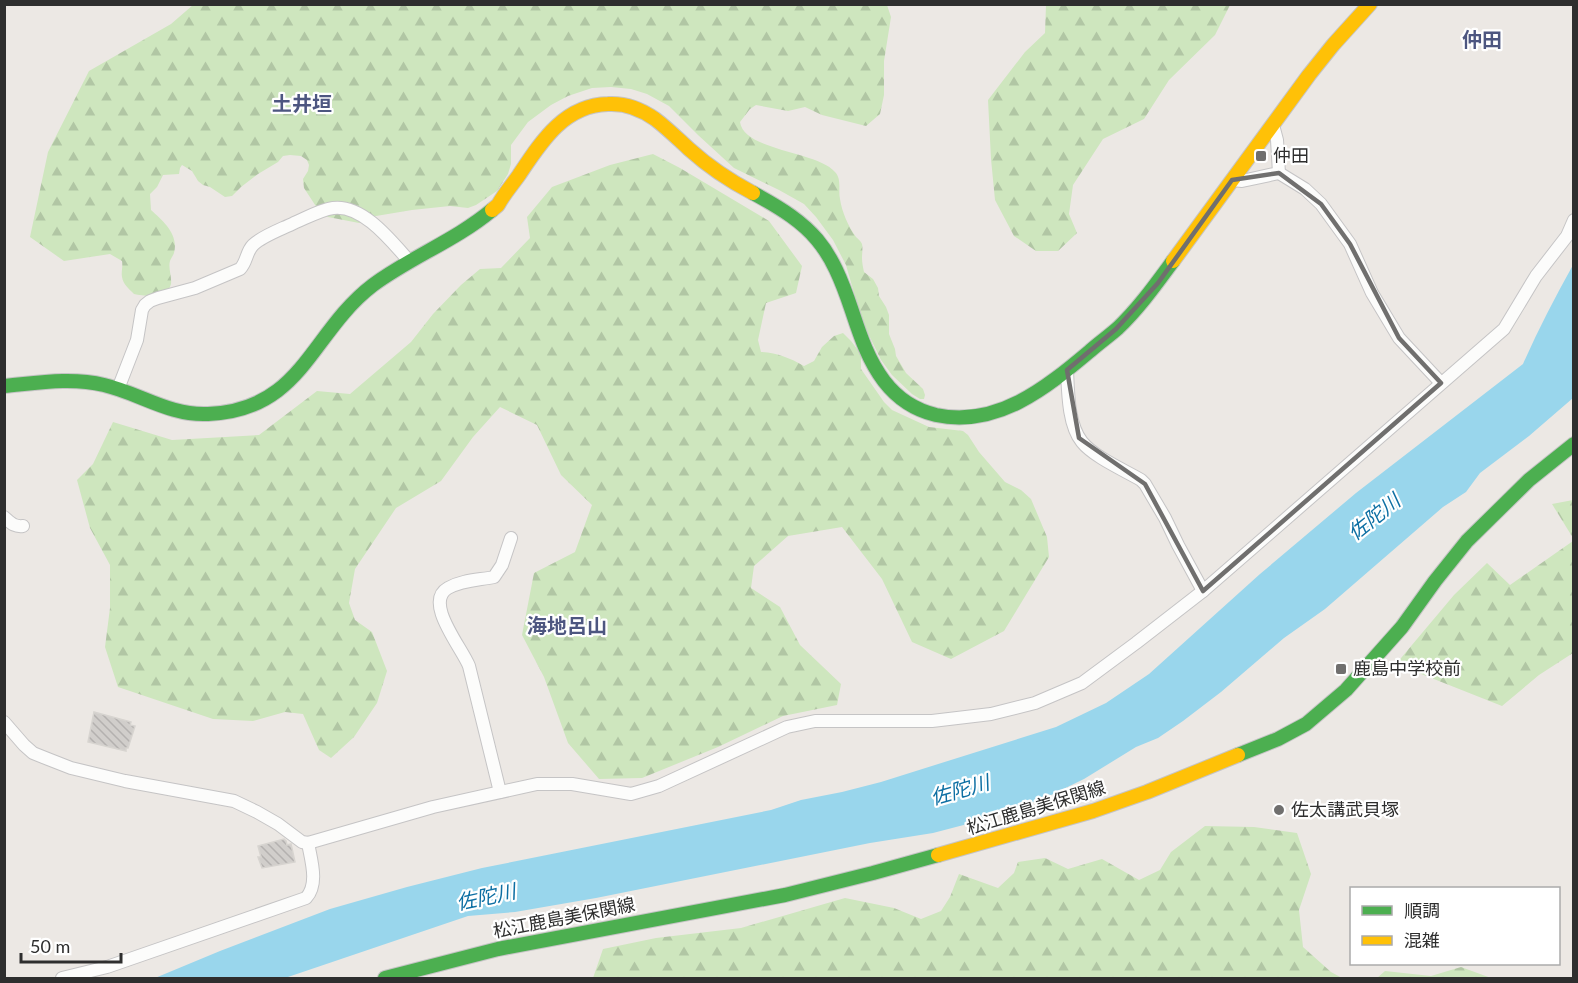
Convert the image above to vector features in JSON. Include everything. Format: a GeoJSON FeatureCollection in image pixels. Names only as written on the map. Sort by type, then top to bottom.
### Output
{"type":"FeatureCollection","features":[{"type":"Feature","properties":{"kind":"street"},"geometry":{"type":"LineString","coordinates":[[4,386],[77,382],[103,384],[178,412],[208,415],[236,410],[263,401],[287,386],[352,303],[374,284],[474,224],[498,205],[541,142],[563,119],[581,108],[603,103],[637,107],[660,122],[696,155],[726,178],[803,222],[823,245],[839,274],[862,343],[879,374],[901,399],[926,412],[958,419],[990,415],[1018,402],[1067,370],[1116,330],[1151,290],[1333,45],[1371,4]]}},
{"type":"Feature","properties":{"kind":"street"},"geometry":{"type":"LineString","coordinates":[[1273,125],[1277,140],[1279,173]]}},
{"type":"Feature","properties":{"kind":"street"},"geometry":{"type":"LineString","coordinates":[[1232,180],[1242,181],[1279,173],[1305,189],[1321,204],[1350,244],[1372,293],[1400,338],[1442,383]]}},
{"type":"Feature","properties":{"kind":"street"},"geometry":{"type":"LineString","coordinates":[[118,389],[137,340],[145,304],[195,288],[240,269],[247,260],[252,246],[259,240],[305,218],[335,208],[352,210],[380,229],[410,262]]}},
{"type":"Feature","properties":{"kind":"street"},"geometry":{"type":"LineString","coordinates":[[4,722],[33,753],[48,759],[71,768],[125,781],[234,801],[278,824],[302,842],[308,843],[433,807],[537,784],[572,784],[631,794],[659,786],[787,727],[815,721],[932,721],[991,714],[1035,703],[1082,683],[1203,591],[1504,329],[1536,276],[1570,238],[1574,220]]}},
{"type":"Feature","properties":{"kind":"street"},"geometry":{"type":"LineString","coordinates":[[1067,370],[1071,415],[1079,438],[1090,450],[1145,484],[1203,591]]}},
{"type":"Feature","properties":{"kind":"street","name":"松江鹿島美保関線"},"geometry":{"type":"LineString","coordinates":[[386,978],[498,949],[785,896],[904,865],[1093,811],[1278,739],[1306,724],[1346,690],[1402,627],[1467,541],[1529,480],[1574,444]]}},
{"type":"Feature","properties":{"kind":"street"},"geometry":{"type":"LineString","coordinates":[[4,517],[16,526],[23,526]]}},
{"type":"Feature","properties":{"kind":"street"},"geometry":{"type":"LineString","coordinates":[[500,792],[469,666],[444,621],[439,600],[442,593],[452,586],[494,577],[502,565],[511,538]]}},
{"type":"Feature","properties":{"kind":"street"},"geometry":{"type":"LineString","coordinates":[[62,978],[107,967],[306,898],[310,894],[313,882],[308,843]]}},
{"type":"Feature","properties":{"kind":"highlighted area"},"geometry":{"type":"Polygon","coordinates":[[[1279,173],[1321,204],[1350,244],[1399,338],[1441,383],[1203,591],[1145,484],[1079,438],[1067,370],[1116,329],[1158,283],[1232,180],[1279,173]]]}},
{"type":"Feature","properties":{"kind":"green space"},"geometry":{"type":"Polygon","coordinates":[[[193,5],[887,5],[891,17],[884,61],[884,95],[880,114],[866,126],[822,115],[805,107],[788,111],[756,105],[740,122],[744,132],[754,139],[813,159],[826,165],[837,175],[844,214],[853,233],[862,244],[864,272],[873,279],[889,315],[889,334],[896,356],[906,373],[923,389],[924,399],[912,394],[892,375],[881,360],[862,321],[846,265],[833,240],[804,204],[734,168],[669,106],[647,94],[631,89],[592,88],[568,96],[551,105],[528,122],[511,145],[511,164],[508,174],[497,191],[468,208],[450,206],[412,210],[370,217],[359,223],[328,217],[319,211],[304,188],[303,179],[309,165],[307,160],[301,156],[283,156],[232,196],[225,197],[203,185],[192,171],[182,165],[179,174],[163,175],[157,187],[150,194],[151,210],[169,228],[175,246],[170,260],[171,284],[165,293],[155,296],[134,294],[123,280],[122,261],[110,254],[64,261],[30,237],[48,152],[89,71],[171,24],[193,5]]]}},
{"type":"Feature","properties":{"kind":"green space"},"geometry":{"type":"Polygon","coordinates":[[[1046,5],[1230,5],[1215,35],[1169,80],[1144,119],[1103,139],[1073,185],[1069,214],[1077,233],[1058,251],[1036,251],[1014,236],[995,200],[988,100],[1025,52],[1045,33],[1046,5]]]}},
{"type":"Feature","properties":{"kind":"green space"},"geometry":{"type":"Polygon","coordinates":[[[653,154],[769,221],[802,266],[796,293],[766,303],[758,340],[761,352],[783,356],[804,366],[814,361],[822,347],[834,336],[843,333],[861,354],[861,369],[892,410],[929,427],[963,431],[1005,482],[1021,490],[1031,499],[1047,537],[1049,557],[1004,631],[951,659],[912,642],[882,579],[842,527],[788,536],[754,566],[751,588],[780,607],[800,645],[841,684],[837,705],[783,716],[718,747],[642,778],[599,779],[568,743],[544,677],[522,635],[534,573],[575,552],[592,505],[561,475],[537,425],[500,407],[473,437],[441,481],[396,508],[355,569],[349,603],[355,620],[372,632],[387,671],[377,703],[354,737],[331,758],[319,750],[303,714],[285,712],[253,721],[213,719],[118,687],[105,647],[110,608],[110,565],[90,528],[77,480],[93,464],[113,422],[172,440],[259,435],[317,391],[350,394],[411,342],[433,314],[480,269],[501,268],[530,238],[527,217],[552,187],[610,165],[653,154]]]}},
{"type":"Feature","properties":{"kind":"green space"},"geometry":{"type":"Polygon","coordinates":[[[1574,500],[1573,538],[1552,504],[1574,500]]]}},
{"type":"Feature","properties":{"kind":"green space"},"geometry":{"type":"Polygon","coordinates":[[[1573,541],[1573,653],[1539,675],[1502,706],[1396,664],[1454,595],[1487,563],[1510,585],[1573,541]]]}},
{"type":"Feature","properties":{"kind":"green space"},"geometry":{"type":"Polygon","coordinates":[[[1205,826],[1254,827],[1297,833],[1311,874],[1299,910],[1303,947],[1331,972],[1342,978],[593,978],[603,949],[656,938],[741,928],[845,898],[894,908],[921,919],[941,911],[950,897],[959,874],[998,888],[1014,873],[1018,862],[1045,858],[1068,869],[1102,859],[1139,880],[1160,870],[1171,852],[1205,826]]]}},
{"type":"Feature","properties":{"kind":"green space"},"geometry":{"type":"Polygon","coordinates":[[[1461,967],[1491,978],[1377,978],[1385,971],[1431,976],[1461,967]]]}},
{"type":"Feature","properties":{"kind":"water","name":"佐陀川"},"geometry":{"type":"Polygon","coordinates":[[[1573,265],[1573,398],[1529,436],[1480,473],[1466,492],[1443,507],[1325,609],[1284,638],[1221,692],[1158,738],[1136,747],[1084,779],[1045,798],[975,822],[933,833],[870,843],[596,898],[515,912],[468,916],[285,978],[155,978],[330,909],[482,868],[771,810],[801,800],[881,782],[1056,727],[1106,703],[1149,674],[1260,574],[1356,493],[1523,364],[1573,265]]]}},
{"type":"Feature","properties":{"kind":"building"},"geometry":{"type":"Polygon","coordinates":[[[94,712],[131,722],[130,725],[135,726],[126,751],[88,742],[94,712]]]}},
{"type":"Feature","properties":{"kind":"building"},"geometry":{"type":"Polygon","coordinates":[[[284,839],[287,845],[291,844],[295,862],[262,868],[258,857],[261,857],[258,846],[284,839]]]}},
{"type":"Feature","properties":{"kind":"traffic: fast"},"geometry":{"type":"LineString","coordinates":[[753,193],[791,216],[817,240],[836,269],[865,347],[878,373],[901,398],[914,407],[936,415],[958,418],[980,416],[1019,402],[1038,391],[1118,328],[1173,261]]}},
{"type":"Feature","properties":{"kind":"traffic: fast"},"geometry":{"type":"LineString","coordinates":[[4,386],[79,381],[104,385],[168,408],[194,414],[240,409],[265,399],[285,384],[352,304],[373,285],[464,230],[492,210]]}},
{"type":"Feature","properties":{"kind":"traffic: fast"},"geometry":{"type":"LineString","coordinates":[[1238,755],[1278,739],[1306,724],[1346,690],[1402,627],[1467,541],[1529,480],[1574,444]]}},
{"type":"Feature","properties":{"kind":"traffic: fast"},"geometry":{"type":"LineString","coordinates":[[385,978],[498,949],[785,895],[938,855]]}},
{"type":"Feature","properties":{"kind":"traffic: slow"},"geometry":{"type":"LineString","coordinates":[[1173,261],[1309,75],[1370,4]]}},
{"type":"Feature","properties":{"kind":"traffic: slow"},"geometry":{"type":"LineString","coordinates":[[492,210],[498,205],[545,138],[555,128],[566,118],[579,111],[592,106],[608,104],[627,106],[650,115],[712,168],[753,193]]}},
{"type":"Feature","properties":{"kind":"traffic: slow"},"geometry":{"type":"LineString","coordinates":[[938,855],[1093,811],[1238,755]]}},
{"type":"Feature","properties":{"kind":"place","name":"仲田"},"geometry":{"type":"Point","coordinates":[1261,156]}},
{"type":"Feature","properties":{"kind":"place","name":"鹿島中学校前"},"geometry":{"type":"Point","coordinates":[1341,669]}},
{"type":"Feature","properties":{"kind":"place","name":"佐太講武貝塚"},"geometry":{"type":"Point","coordinates":[1279,810]}},
{"type":"Feature","properties":{"kind":"district","name":"仲田"},"geometry":{"type":"Point","coordinates":[1482,40]}},
{"type":"Feature","properties":{"kind":"district","name":"土井垣"},"geometry":{"type":"Point","coordinates":[302,104]}},
{"type":"Feature","properties":{"kind":"district","name":"海地呂山"},"geometry":{"type":"Point","coordinates":[567,626]}}]}
